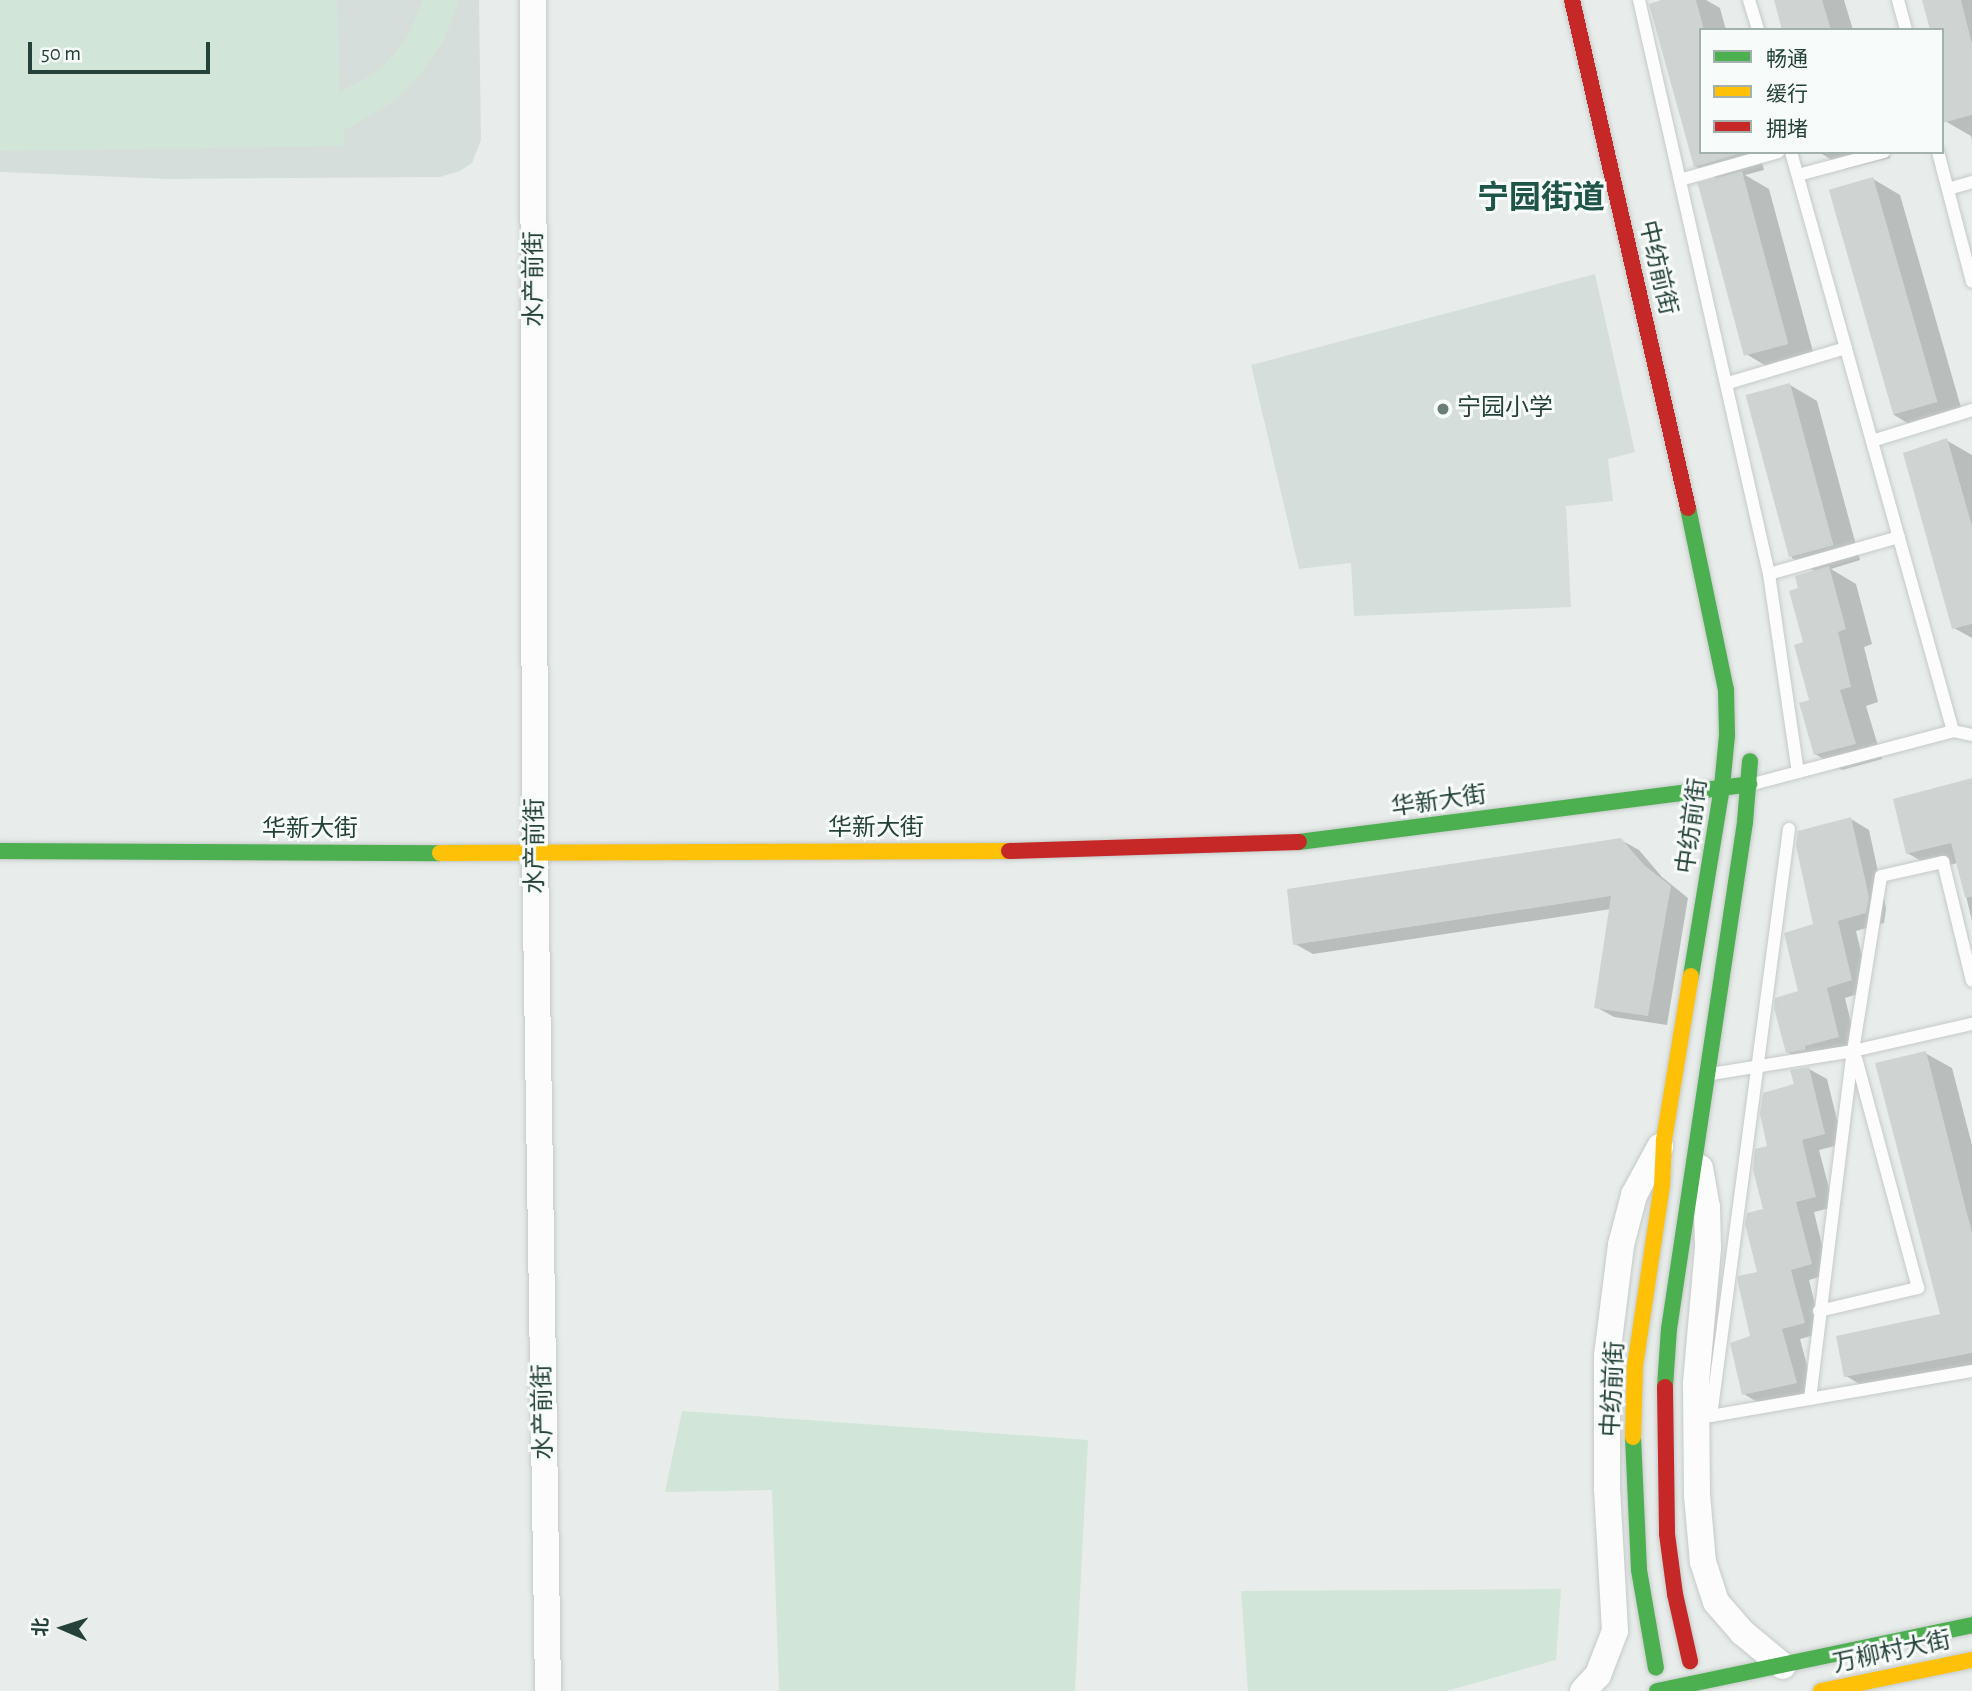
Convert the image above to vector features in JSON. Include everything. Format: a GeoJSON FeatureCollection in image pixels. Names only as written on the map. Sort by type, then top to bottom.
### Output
{"type":"FeatureCollection","features":[{"type":"Feature","properties":{"kind":"main road","name":"中纺前街"},"geometry":{"type":"LineString","coordinates":[[1572,0],[1717,638],[1726,701],[1727,735],[1723,787],[1664,1140],[1662,1186],[1635,1366],[1633,1433],[1639,1570],[1656,1668]]}},
{"type":"Feature","properties":{"kind":"main road"},"geometry":{"type":"LineString","coordinates":[[1690,1661],[1675,1594],[1667,1534],[1664,1410],[1669,1329],[1749,785],[1751,746]]}},
{"type":"Feature","properties":{"kind":"main road","name":"华新大街"},"geometry":{"type":"LineString","coordinates":[[0,851],[535,854],[1093,850],[1250,846],[1326,840],[1749,785]]}},
{"type":"Feature","properties":{"kind":"main road"},"geometry":{"type":"LineString","coordinates":[[1657,1691],[1972,1625]]}},
{"type":"Feature","properties":{"kind":"main road","name":"万柳村大街"},"geometry":{"type":"LineString","coordinates":[[1821,1691],[1972,1660]]}},
{"type":"Feature","properties":{"kind":"street","name":"水产前街"},"geometry":{"type":"LineString","coordinates":[[533,0],[535,854],[548,1691]]}},
{"type":"Feature","properties":{"kind":"street"},"geometry":{"type":"LineString","coordinates":[[1583,1691],[1598,1675],[1615,1631],[1607,1489],[1607,1356],[1621,1245],[1634,1195],[1664,1140]]}},
{"type":"Feature","properties":{"kind":"street"},"geometry":{"type":"LineString","coordinates":[[1697,1148],[1707,1207],[1709,1248],[1696,1383],[1697,1495],[1703,1562],[1716,1602],[1742,1632],[1783,1666]]}},
{"type":"Feature","properties":{"kind":"lane"},"geometry":{"type":"LineString","coordinates":[[1639,0],[1728,383],[1769,574],[1798,772]]}},
{"type":"Feature","properties":{"kind":"lane"},"geometry":{"type":"LineString","coordinates":[[1749,0],[1757,28]]}},
{"type":"Feature","properties":{"kind":"lane"},"geometry":{"type":"LineString","coordinates":[[1898,0],[1905,28]]}},
{"type":"Feature","properties":{"kind":"lane"},"geometry":{"type":"LineString","coordinates":[[1681,180],[1770,154]]}},
{"type":"Feature","properties":{"kind":"lane"},"geometry":{"type":"LineString","coordinates":[[1792,154],[1953,732]]}},
{"type":"Feature","properties":{"kind":"lane"},"geometry":{"type":"LineString","coordinates":[[1798,176],[1877,154]]}},
{"type":"Feature","properties":{"kind":"lane"},"geometry":{"type":"LineString","coordinates":[[1939,154],[1972,282]]}},
{"type":"Feature","properties":{"kind":"lane"},"geometry":{"type":"LineString","coordinates":[[1948,189],[1972,182]]}},
{"type":"Feature","properties":{"kind":"lane"},"geometry":{"type":"LineString","coordinates":[[1728,383],[1846,348]]}},
{"type":"Feature","properties":{"kind":"lane"},"geometry":{"type":"LineString","coordinates":[[1872,441],[1972,410]]}},
{"type":"Feature","properties":{"kind":"lane"},"geometry":{"type":"LineString","coordinates":[[1769,574],[1899,537]]}},
{"type":"Feature","properties":{"kind":"lane"},"geometry":{"type":"LineString","coordinates":[[1749,785],[1953,732],[1972,736]]}},
{"type":"Feature","properties":{"kind":"lane"},"geometry":{"type":"LineString","coordinates":[[1789,829],[1712,1416],[1972,1371]]}},
{"type":"Feature","properties":{"kind":"lane"},"geometry":{"type":"LineString","coordinates":[[1810,1399],[1853,1051],[1881,876],[1943,862],[1972,981]]}},
{"type":"Feature","properties":{"kind":"lane"},"geometry":{"type":"LineString","coordinates":[[1707,1075],[1853,1051],[1972,1024]]}},
{"type":"Feature","properties":{"kind":"lane"},"geometry":{"type":"LineString","coordinates":[[1819,1311],[1918,1288],[1853,1051]]}},
{"type":"Feature","properties":{"kind":"shaded area"},"geometry":{"type":"Polygon","coordinates":[[[0,0],[479,0],[481,140],[472,163],[460,171],[440,177],[168,179],[0,172],[0,0]]]}},
{"type":"Feature","properties":{"kind":"shaded area","name":"宁园小学"},"geometry":{"type":"Polygon","coordinates":[[[1595,274],[1635,452],[1608,459],[1613,501],[1566,506],[1571,607],[1354,616],[1351,563],[1299,569],[1251,365],[1595,274]]]}},
{"type":"Feature","properties":{"kind":"green space"},"geometry":{"type":"Polygon","coordinates":[[[0,0],[337,0],[339,92],[377,72],[393,55],[408,36],[423,0],[459,0],[444,40],[419,76],[393,102],[344,130],[344,146],[0,151],[0,0]]]}},
{"type":"Feature","properties":{"kind":"green space"},"geometry":{"type":"Polygon","coordinates":[[[682,1411],[1088,1440],[1075,1691],[779,1691],[772,1490],[665,1492],[682,1411]]]}},
{"type":"Feature","properties":{"kind":"green space"},"geometry":{"type":"Polygon","coordinates":[[[1561,1589],[1556,1660],[1447,1691],[1248,1691],[1241,1591],[1561,1589]]]}},
{"type":"Feature","properties":{"kind":"building"},"geometry":{"type":"Polygon","coordinates":[[[1661,0],[1696,0],[1703,28],[1699,28],[1699,154],[1738,154],[1694,167],[1649,4],[1661,0]]]}},
{"type":"Feature","properties":{"kind":"building"},"geometry":{"type":"Polygon","coordinates":[[[1774,0],[1822,0],[1830,28],[1781,28],[1774,0]]]}},
{"type":"Feature","properties":{"kind":"building"},"geometry":{"type":"Polygon","coordinates":[[[1922,0],[1961,0],[1972,44],[1972,115],[1944,122],[1944,28],[1929,28],[1922,0]]]}},
{"type":"Feature","properties":{"kind":"building"},"geometry":{"type":"Polygon","coordinates":[[[1742,171],[1788,344],[1744,356],[1698,183],[1742,171]]]}},
{"type":"Feature","properties":{"kind":"building"},"geometry":{"type":"Polygon","coordinates":[[[1873,177],[1937,402],[1893,415],[1829,190],[1873,177]]]}},
{"type":"Feature","properties":{"kind":"building"},"geometry":{"type":"Polygon","coordinates":[[[1790,383],[1833,545],[1789,557],[1746,395],[1790,383]]]}},
{"type":"Feature","properties":{"kind":"building"},"geometry":{"type":"Polygon","coordinates":[[[1947,438],[1972,526],[1972,624],[1952,629],[1903,453],[1947,438]]]}},
{"type":"Feature","properties":{"kind":"building"},"geometry":{"type":"Polygon","coordinates":[[[1829,566],[1846,629],[1838,632],[1851,687],[1840,690],[1856,744],[1814,755],[1799,703],[1809,700],[1794,645],[1803,642],[1789,591],[1798,588],[1795,576],[1829,566]]]}},
{"type":"Feature","properties":{"kind":"building"},"geometry":{"type":"Polygon","coordinates":[[[1972,778],[1972,897],[1965,897],[1951,843],[1906,854],[1893,799],[1972,778]]]}},
{"type":"Feature","properties":{"kind":"building"},"geometry":{"type":"Polygon","coordinates":[[[1851,817],[1869,897],[1866,913],[1838,921],[1852,980],[1827,988],[1839,1037],[1805,1046],[1805,1050],[1786,1053],[1774,1008],[1775,998],[1798,991],[1784,933],[1813,924],[1796,846],[1798,831],[1851,817]]]}},
{"type":"Feature","properties":{"kind":"building"},"geometry":{"type":"Polygon","coordinates":[[[1621,838],[1644,865],[1671,886],[1648,1016],[1594,1008],[1611,896],[1293,945],[1287,889],[1621,838]]]}},
{"type":"Feature","properties":{"kind":"building"},"geometry":{"type":"Polygon","coordinates":[[[1926,1051],[1972,1233],[1972,1353],[1844,1377],[1836,1336],[1940,1314],[1875,1063],[1926,1051]]]}},
{"type":"Feature","properties":{"kind":"building"},"geometry":{"type":"Polygon","coordinates":[[[1809,1067],[1825,1134],[1802,1140],[1816,1197],[1796,1202],[1812,1264],[1791,1270],[1805,1323],[1782,1329],[1797,1383],[1742,1395],[1730,1343],[1750,1336],[1738,1276],[1757,1272],[1745,1224],[1747,1213],[1763,1209],[1753,1170],[1755,1149],[1767,1146],[1760,1114],[1763,1093],[1794,1084],[1790,1070],[1809,1067]]]}},
{"type":"Feature","properties":{"kind":"traffic: fast"},"geometry":{"type":"LineString","coordinates":[[1688,508],[1726,690],[1727,735],[1722,787],[1691,976]]}},
{"type":"Feature","properties":{"kind":"traffic: fast"},"geometry":{"type":"LineString","coordinates":[[1665,1387],[1669,1329],[1745,822],[1750,761]]}},
{"type":"Feature","properties":{"kind":"traffic: fast"},"geometry":{"type":"LineString","coordinates":[[1299,842],[1749,784]]}},
{"type":"Feature","properties":{"kind":"traffic: fast"},"geometry":{"type":"LineString","coordinates":[[0,851],[440,853]]}},
{"type":"Feature","properties":{"kind":"traffic: fast"},"geometry":{"type":"LineString","coordinates":[[1633,1437],[1639,1570],[1656,1668]]}},
{"type":"Feature","properties":{"kind":"traffic: fast"},"geometry":{"type":"LineString","coordinates":[[1657,1691],[1972,1625]]}},
{"type":"Feature","properties":{"kind":"traffic: slow"},"geometry":{"type":"LineString","coordinates":[[440,853],[1009,851]]}},
{"type":"Feature","properties":{"kind":"traffic: slow"},"geometry":{"type":"LineString","coordinates":[[1633,1437],[1635,1366],[1662,1186],[1664,1140],[1691,976]]}},
{"type":"Feature","properties":{"kind":"traffic: slow"},"geometry":{"type":"LineString","coordinates":[[1821,1691],[1972,1660]]}},
{"type":"Feature","properties":{"kind":"traffic: jam"},"geometry":{"type":"LineString","coordinates":[[1572,0],[1688,508]]}},
{"type":"Feature","properties":{"kind":"traffic: jam"},"geometry":{"type":"LineString","coordinates":[[1009,851],[1299,842]]}},
{"type":"Feature","properties":{"kind":"traffic: jam"},"geometry":{"type":"LineString","coordinates":[[1665,1387],[1667,1534],[1675,1594],[1690,1661]]}},
{"type":"Feature","properties":{"kind":"place","name":"宁园小学"},"geometry":{"type":"Point","coordinates":[1443,409]}},
{"type":"Feature","properties":{"kind":"district","name":"宁园街道"},"geometry":{"type":"Point","coordinates":[1541,198]}}]}
